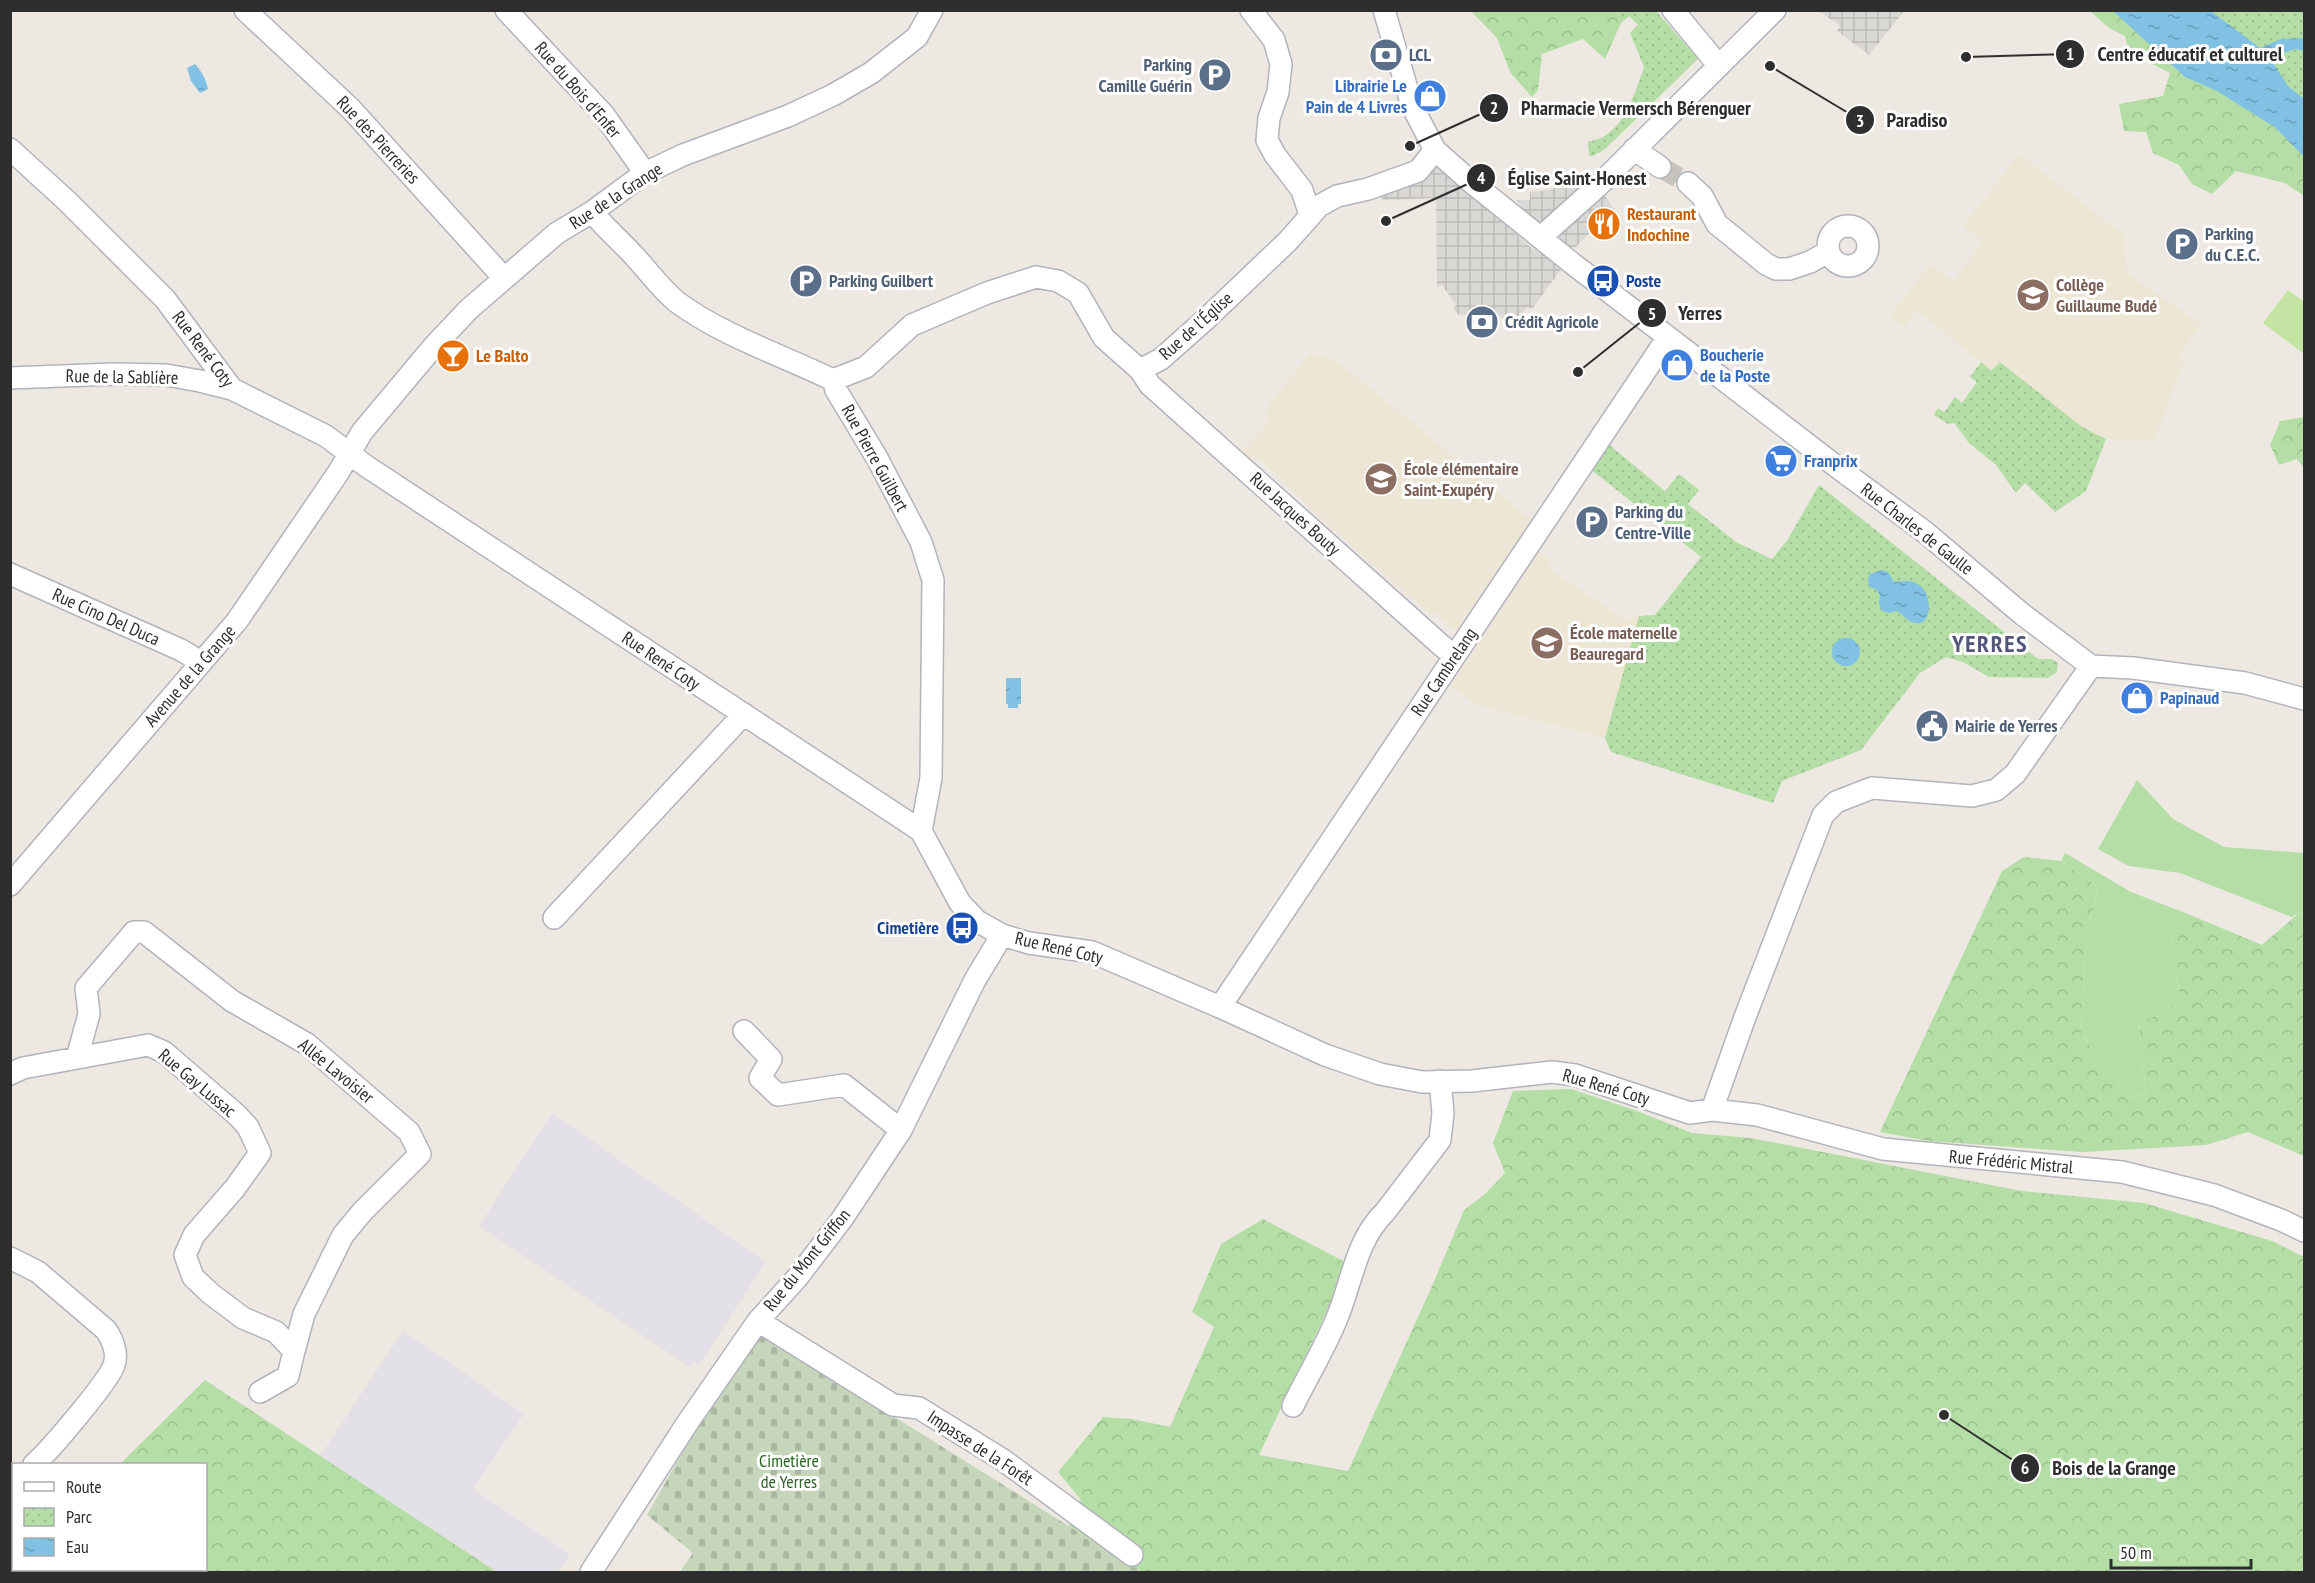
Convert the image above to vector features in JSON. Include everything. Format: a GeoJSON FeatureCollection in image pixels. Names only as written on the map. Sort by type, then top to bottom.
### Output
{"type":"FeatureCollection","features":[{"type":"Feature","properties":{"kind":"street","name":"Rue des Pierreries"},"geometry":{"type":"LineString","coordinates":[[244,10],[351,108],[503,278]]}},
{"type":"Feature","properties":{"kind":"street","name":"Rue du Bois d'Enfer"},"geometry":{"type":"LineString","coordinates":[[506,10],[604,115],[645,173]]}},
{"type":"Feature","properties":{"kind":"street","name":"Rue de la Grange"},"geometry":{"type":"LineString","coordinates":[[349,452],[362,432],[434,346],[469,309],[557,233],[592,212],[645,173],[683,155],[788,116],[833,95],[871,73],[917,37],[932,10]]}},
{"type":"Feature","properties":{"kind":"street"},"geometry":{"type":"LineString","coordinates":[[1251,10],[1274,40],[1281,64],[1278,92],[1269,118],[1267,141],[1302,189],[1310,215]]}},
{"type":"Feature","properties":{"kind":"street","name":"Rue Charles de Gaulle"},"geometry":{"type":"LineString","coordinates":[[1384,10],[1412,106],[1435,150],[1573,264],[1925,532],[2022,614],[2091,666]]}},
{"type":"Feature","properties":{"kind":"street"},"geometry":{"type":"LineString","coordinates":[[1672,10],[1719,66]]}},
{"type":"Feature","properties":{"kind":"street"},"geometry":{"type":"LineString","coordinates":[[1541,237],[1598,186],[1775,10]]}},
{"type":"Feature","properties":{"kind":"street","name":"Rue René Coty"},"geometry":{"type":"LineString","coordinates":[[10,149],[68,201],[165,299],[232,389],[326,436],[366,466],[921,831],[960,903],[978,921],[1002,935],[1029,943],[1092,952],[1326,1055],[1380,1074],[1422,1082],[1552,1072],[1575,1075],[1690,1113],[1713,1110]]}},
{"type":"Feature","properties":{"kind":"street"},"geometry":{"type":"LineString","coordinates":[[1634,149],[1660,167]]}},
{"type":"Feature","properties":{"kind":"street","name":"Rue de l'Église"},"geometry":{"type":"LineString","coordinates":[[833,380],[866,366],[912,325],[987,293],[1036,277],[1058,281],[1078,293],[1104,338],[1140,370],[1161,359],[1205,320],[1288,241],[1319,206],[1337,196],[1368,189],[1418,171],[1435,150]]}},
{"type":"Feature","properties":{"kind":"street"},"geometry":{"type":"LineString","coordinates":[[1688,183],[1701,196],[1717,225],[1766,264],[1776,269],[1810,262],[1828,252]]}},
{"type":"Feature","properties":{"kind":"street"},"geometry":{"type":"LineString","coordinates":[[592,212],[606,230],[636,257],[665,292],[679,303],[730,331],[833,380]]}},
{"type":"Feature","properties":{"kind":"street","name":"Rue Cambrelang"},"geometry":{"type":"LineString","coordinates":[[1220,1007],[1668,337]]}},
{"type":"Feature","properties":{"kind":"street","name":"Rue Jacques Bouty"},"geometry":{"type":"LineString","coordinates":[[1140,370],[1150,385],[1454,656]]}},
{"type":"Feature","properties":{"kind":"street","name":"Rue de la Sablière"},"geometry":{"type":"LineString","coordinates":[[10,378],[166,375],[232,389]]}},
{"type":"Feature","properties":{"kind":"street","name":"Rue Pierre Guilbert"},"geometry":{"type":"LineString","coordinates":[[833,380],[836,390],[877,458],[921,542],[933,580],[931,778],[921,831]]}},
{"type":"Feature","properties":{"kind":"street","name":"Avenue de la Grange"},"geometry":{"type":"LineString","coordinates":[[10,885],[237,621],[338,473],[349,452]]}},
{"type":"Feature","properties":{"kind":"street","name":"Rue Cino Del Duca"},"geometry":{"type":"LineString","coordinates":[[10,574],[181,650],[201,662]]}},
{"type":"Feature","properties":{"kind":"street"},"geometry":{"type":"LineString","coordinates":[[1713,1110],[1745,1017],[1823,814],[1836,802],[1872,788],[1972,796],[1996,790],[2015,774],[2091,666],[2133,668],[2245,683],[2304,699]]}},
{"type":"Feature","properties":{"kind":"street"},"geometry":{"type":"LineString","coordinates":[[554,918],[744,714]]}},
{"type":"Feature","properties":{"kind":"street","name":"Allée Lavoisier"},"geometry":{"type":"LineString","coordinates":[[77,1058],[89,1014],[86,988],[138,930],[144,932],[232,1001],[308,1044],[409,1132],[420,1154],[343,1234],[304,1314],[294,1351]]}},
{"type":"Feature","properties":{"kind":"street","name":"Rue du Mont Griffon"},"geometry":{"type":"LineString","coordinates":[[591,1572],[688,1422],[758,1321],[797,1278],[842,1219],[901,1130],[975,980],[1002,935]]}},
{"type":"Feature","properties":{"kind":"street"},"geometry":{"type":"LineString","coordinates":[[744,1031],[771,1059],[760,1078],[778,1095],[844,1085],[901,1130]]}},
{"type":"Feature","properties":{"kind":"street","name":"Rue Gay Lussac"},"geometry":{"type":"LineString","coordinates":[[10,1074],[23,1068],[140,1046],[157,1048],[237,1115],[248,1127],[260,1153],[235,1188],[194,1235],[185,1255],[193,1277],[211,1294],[243,1318],[276,1332],[294,1351]]}},
{"type":"Feature","properties":{"kind":"street"},"geometry":{"type":"LineString","coordinates":[[1293,1406],[1338,1317],[1354,1263],[1375,1222],[1440,1140],[1443,1113],[1440,1081]]}},
{"type":"Feature","properties":{"kind":"street","name":"Rue Frédéric Mistral"},"geometry":{"type":"LineString","coordinates":[[1713,1110],[1757,1115],[1883,1149],[2122,1172],[2214,1195],[2281,1220],[2304,1232]]}},
{"type":"Feature","properties":{"kind":"street"},"geometry":{"type":"LineString","coordinates":[[10,1258],[38,1272],[106,1330],[112,1338],[116,1358],[108,1378],[35,1463]]}},
{"type":"Feature","properties":{"kind":"street","name":"Impasse de la Forêt"},"geometry":{"type":"LineString","coordinates":[[758,1321],[892,1405],[919,1408],[1023,1473],[1132,1555]]}},
{"type":"Feature","properties":{"kind":"street"},"geometry":{"type":"LineString","coordinates":[[260,1392],[288,1376],[294,1351]]}},
{"type":"Feature","properties":{"kind":"shaded area"},"geometry":{"type":"Polygon","coordinates":[[[1819,11],[1904,11],[1869,55],[1837,31],[1840,26],[1819,11]]]}},
{"type":"Feature","properties":{"kind":"shaded area","name":"Collège Guillaume Budé"},"geometry":{"type":"Polygon","coordinates":[[[2019,154],[2124,235],[2127,273],[2201,324],[2180,355],[2184,362],[2154,440],[2106,439],[2082,428],[2000,362],[1991,371],[1917,310],[1904,327],[1890,316],[1930,264],[1953,282],[1983,241],[1963,226],[2019,154]]]}},
{"type":"Feature","properties":{"kind":"shaded area"},"geometry":{"type":"Polygon","coordinates":[[[1439,160],[1528,245],[1562,268],[1532,309],[1527,307],[1514,327],[1495,312],[1459,315],[1453,309],[1456,305],[1442,285],[1437,287],[1436,198],[1382,200],[1381,191],[1439,160]]]}},
{"type":"Feature","properties":{"kind":"shaded area"},"geometry":{"type":"Polygon","coordinates":[[[1591,175],[1616,212],[1575,248],[1541,237],[1517,200],[1530,200],[1530,192],[1549,190],[1591,175]]]}},
{"type":"Feature","properties":{"kind":"shaded area","name":"École élémentaire Saint-Exupéry"},"geometry":{"type":"Polygon","coordinates":[[[1311,353],[1332,359],[1353,374],[1535,523],[1459,634],[1434,612],[1431,615],[1380,569],[1372,565],[1255,455],[1250,460],[1241,453],[1267,424],[1268,405],[1311,353]]]}},
{"type":"Feature","properties":{"kind":"shaded area","name":"École maternelle Beauregard"},"geometry":{"type":"Polygon","coordinates":[[[1530,544],[1551,561],[1547,567],[1625,620],[1639,616],[1605,738],[1477,705],[1439,678],[1530,544]]]}},
{"type":"Feature","properties":{"kind":"shaded area"},"geometry":{"type":"Polygon","coordinates":[[[552,1113],[766,1262],[699,1365],[694,1362],[690,1367],[479,1226],[552,1113]]]}},
{"type":"Feature","properties":{"kind":"shaded area"},"geometry":{"type":"Polygon","coordinates":[[[403,1331],[524,1414],[473,1489],[570,1554],[559,1572],[497,1572],[320,1456],[403,1331]]]}},
{"type":"Feature","properties":{"kind":"green space"},"geometry":{"type":"Polygon","coordinates":[[[1471,11],[1633,11],[1621,23],[1605,59],[1583,39],[1542,54],[1538,90],[1532,97],[1510,72],[1497,38],[1471,11]]]}},
{"type":"Feature","properties":{"kind":"green space"},"geometry":{"type":"Polygon","coordinates":[[[1613,11],[1656,11],[1698,59],[1604,150],[1591,157],[1588,142],[1604,136],[1620,122],[1630,104],[1644,67],[1630,33],[1638,25],[1629,16],[1621,23],[1613,11]]]}},
{"type":"Feature","properties":{"kind":"green space"},"geometry":{"type":"Polygon","coordinates":[[[2090,11],[2133,11],[2304,138],[2304,196],[2285,183],[2236,171],[2212,194],[2192,184],[2179,165],[2153,153],[2146,132],[2124,131],[2119,104],[2163,96],[2170,73],[2129,52],[2125,36],[2109,28],[2090,11]]]}},
{"type":"Feature","properties":{"kind":"green space"},"geometry":{"type":"Polygon","coordinates":[[[2205,11],[2304,11],[2304,103],[2205,11]]]}},
{"type":"Feature","properties":{"kind":"green space"},"geometry":{"type":"Polygon","coordinates":[[[2288,290],[2304,302],[2304,354],[2263,323],[2288,290]]]}},
{"type":"Feature","properties":{"kind":"green space"},"geometry":{"type":"Polygon","coordinates":[[[1981,362],[1991,371],[2000,362],[2082,427],[2106,439],[2086,491],[2055,512],[2025,483],[2016,493],[1996,465],[1969,443],[1954,423],[1948,424],[1934,415],[1938,408],[1944,412],[1955,397],[1962,403],[1977,382],[1970,377],[1981,362]]]}},
{"type":"Feature","properties":{"kind":"green space"},"geometry":{"type":"Polygon","coordinates":[[[2304,417],[2304,468],[2297,459],[2279,465],[2270,445],[2280,421],[2304,417]]]}},
{"type":"Feature","properties":{"kind":"green space"},"geometry":{"type":"Polygon","coordinates":[[[1607,443],[1665,491],[1679,474],[1699,490],[1688,504],[1736,542],[1772,559],[1788,539],[1819,485],[2038,659],[2052,659],[2058,663],[2057,672],[2048,678],[1989,677],[1963,662],[1946,657],[1920,673],[1861,750],[1782,781],[1773,803],[1611,752],[1605,738],[1639,616],[1655,615],[1701,557],[1589,468],[1607,443]]]}},
{"type":"Feature","properties":{"kind":"green space"},"geometry":{"type":"Polygon","coordinates":[[[2137,780],[2173,819],[2224,847],[2304,853],[2304,914],[2300,912],[2292,917],[2180,873],[2129,866],[2098,849],[2137,780]]]}},
{"type":"Feature","properties":{"kind":"green space"},"geometry":{"type":"Polygon","coordinates":[[[2065,853],[2131,892],[2188,914],[2170,940],[2181,1002],[2139,1024],[2146,1095],[2128,1097],[2081,1033],[2086,940],[2098,887],[2061,861],[2065,853]]]}},
{"type":"Feature","properties":{"kind":"green space"},"geometry":{"type":"Polygon","coordinates":[[[2024,857],[2061,861],[2098,887],[2086,940],[2081,1033],[2128,1097],[2146,1095],[2139,1024],[2181,1002],[2170,940],[2188,914],[2262,945],[2300,912],[2304,914],[2304,1156],[2248,1132],[2206,1145],[2083,1152],[1928,1141],[1880,1132],[2002,871],[2024,857]]]}},
{"type":"Feature","properties":{"kind":"green space"},"geometry":{"type":"Polygon","coordinates":[[[1571,1089],[1637,1111],[1692,1133],[1751,1138],[2022,1191],[2144,1203],[2272,1241],[2304,1257],[2304,1572],[1142,1572],[1069,1526],[1081,1500],[1058,1472],[1103,1417],[1132,1419],[1170,1427],[1214,1327],[1192,1312],[1221,1244],[1263,1219],[1349,1264],[1259,1455],[1348,1471],[1464,1210],[1484,1195],[1505,1173],[1493,1143],[1513,1091],[1571,1089]]]}},
{"type":"Feature","properties":{"kind":"green space","name":"Cimetière de Yerres"},"geometry":{"type":"Polygon","coordinates":[[[756,1333],[850,1389],[1142,1572],[685,1572],[681,1570],[693,1553],[647,1515],[691,1437],[756,1333]]]}},
{"type":"Feature","properties":{"kind":"green space"},"geometry":{"type":"Polygon","coordinates":[[[205,1380],[497,1572],[11,1572],[207,1571],[207,1463],[121,1463],[205,1380]]]}},
{"type":"Feature","properties":{"kind":"water"},"geometry":{"type":"Polygon","coordinates":[[[2113,11],[2211,11],[2260,48],[2281,39],[2304,38],[2304,51],[2295,49],[2270,58],[2288,86],[2304,99],[2304,157],[2276,128],[2217,91],[2185,77],[2113,11]]]}},
{"type":"Feature","properties":{"kind":"water"},"geometry":{"type":"Polygon","coordinates":[[[195,64],[208,89],[200,93],[191,81],[187,68],[195,64]]]}},
{"type":"Feature","properties":{"kind":"water"},"geometry":{"type":"Polygon","coordinates":[[[1882,570],[1888,572],[1894,582],[1911,581],[1926,593],[1929,609],[1923,622],[1908,620],[1897,611],[1889,613],[1882,611],[1879,603],[1880,595],[1876,589],[1869,587],[1868,579],[1870,574],[1882,570]]]}},
{"type":"Feature","properties":{"kind":"water"},"geometry":{"type":"Polygon","coordinates":[[[1846,638],[1856,642],[1860,652],[1856,662],[1846,666],[1836,662],[1832,652],[1836,642],[1846,638]]]}},
{"type":"Feature","properties":{"kind":"water"},"geometry":{"type":"Polygon","coordinates":[[[1006,678],[1021,678],[1021,704],[1018,704],[1018,708],[1008,708],[1006,704],[1006,678]]]}},
{"type":"Feature","properties":{"kind":"tunnel"},"geometry":{"type":"LineString","coordinates":[[1660,167],[1688,183]]}},
{"type":"Feature","properties":{"kind":"place","name":"LCL"},"geometry":{"type":"Point","coordinates":[1386,55]}},
{"type":"Feature","properties":{"kind":"place","name":"Centre éducatif et culturel"},"geometry":{"type":"Point","coordinates":[1966,57]}},
{"type":"Feature","properties":{"kind":"place","name":"Paradiso"},"geometry":{"type":"Point","coordinates":[1770,66]}},
{"type":"Feature","properties":{"kind":"place","name":"Parking Camille Guérin"},"geometry":{"type":"Point","coordinates":[1215,75]}},
{"type":"Feature","properties":{"kind":"place","name":"Librairie Le Pain de 4 Livres"},"geometry":{"type":"Point","coordinates":[1430,96]}},
{"type":"Feature","properties":{"kind":"place","name":"Pharmacie Vermersch Bérenguer"},"geometry":{"type":"Point","coordinates":[1410,146]}},
{"type":"Feature","properties":{"kind":"place","name":"Église Saint-Honest"},"geometry":{"type":"Point","coordinates":[1386,221]}},
{"type":"Feature","properties":{"kind":"place","name":"Restaurant Indochine"},"geometry":{"type":"Point","coordinates":[1604,224]}},
{"type":"Feature","properties":{"kind":"place","name":"Parking du C.E.C."},"geometry":{"type":"Point","coordinates":[2182,244]}},
{"type":"Feature","properties":{"kind":"place","name":"Parking Guilbert"},"geometry":{"type":"Point","coordinates":[806,281]}},
{"type":"Feature","properties":{"kind":"place","name":"Poste"},"geometry":{"type":"Point","coordinates":[1603,281]}},
{"type":"Feature","properties":{"kind":"place","name":"Collège Guillaume Budé"},"geometry":{"type":"Point","coordinates":[2033,295]}},
{"type":"Feature","properties":{"kind":"place","name":"Crédit Agricole"},"geometry":{"type":"Point","coordinates":[1482,322]}},
{"type":"Feature","properties":{"kind":"place","name":"Le Balto"},"geometry":{"type":"Point","coordinates":[453,356]}},
{"type":"Feature","properties":{"kind":"place","name":"Boucherie de la Poste"},"geometry":{"type":"Point","coordinates":[1677,365]}},
{"type":"Feature","properties":{"kind":"place","name":"Yerres"},"geometry":{"type":"Point","coordinates":[1578,372]}},
{"type":"Feature","properties":{"kind":"place","name":"Franprix"},"geometry":{"type":"Point","coordinates":[1781,461]}},
{"type":"Feature","properties":{"kind":"place","name":"École élémentaire Saint-Exupéry"},"geometry":{"type":"Point","coordinates":[1381,479]}},
{"type":"Feature","properties":{"kind":"place","name":"Parking du Centre-Ville"},"geometry":{"type":"Point","coordinates":[1592,522]}},
{"type":"Feature","properties":{"kind":"place","name":"École maternelle Beauregard"},"geometry":{"type":"Point","coordinates":[1547,643]}},
{"type":"Feature","properties":{"kind":"place","name":"Papinaud"},"geometry":{"type":"Point","coordinates":[2137,698]}},
{"type":"Feature","properties":{"kind":"place","name":"Mairie de Yerres"},"geometry":{"type":"Point","coordinates":[1932,726]}},
{"type":"Feature","properties":{"kind":"place","name":"Cimetière"},"geometry":{"type":"Point","coordinates":[962,928]}},
{"type":"Feature","properties":{"kind":"place","name":"Bois de la Grange"},"geometry":{"type":"Point","coordinates":[1944,1415]}},
{"type":"Feature","properties":{"kind":"district","name":"YERRES"},"geometry":{"type":"Point","coordinates":[1990,644]}}]}
